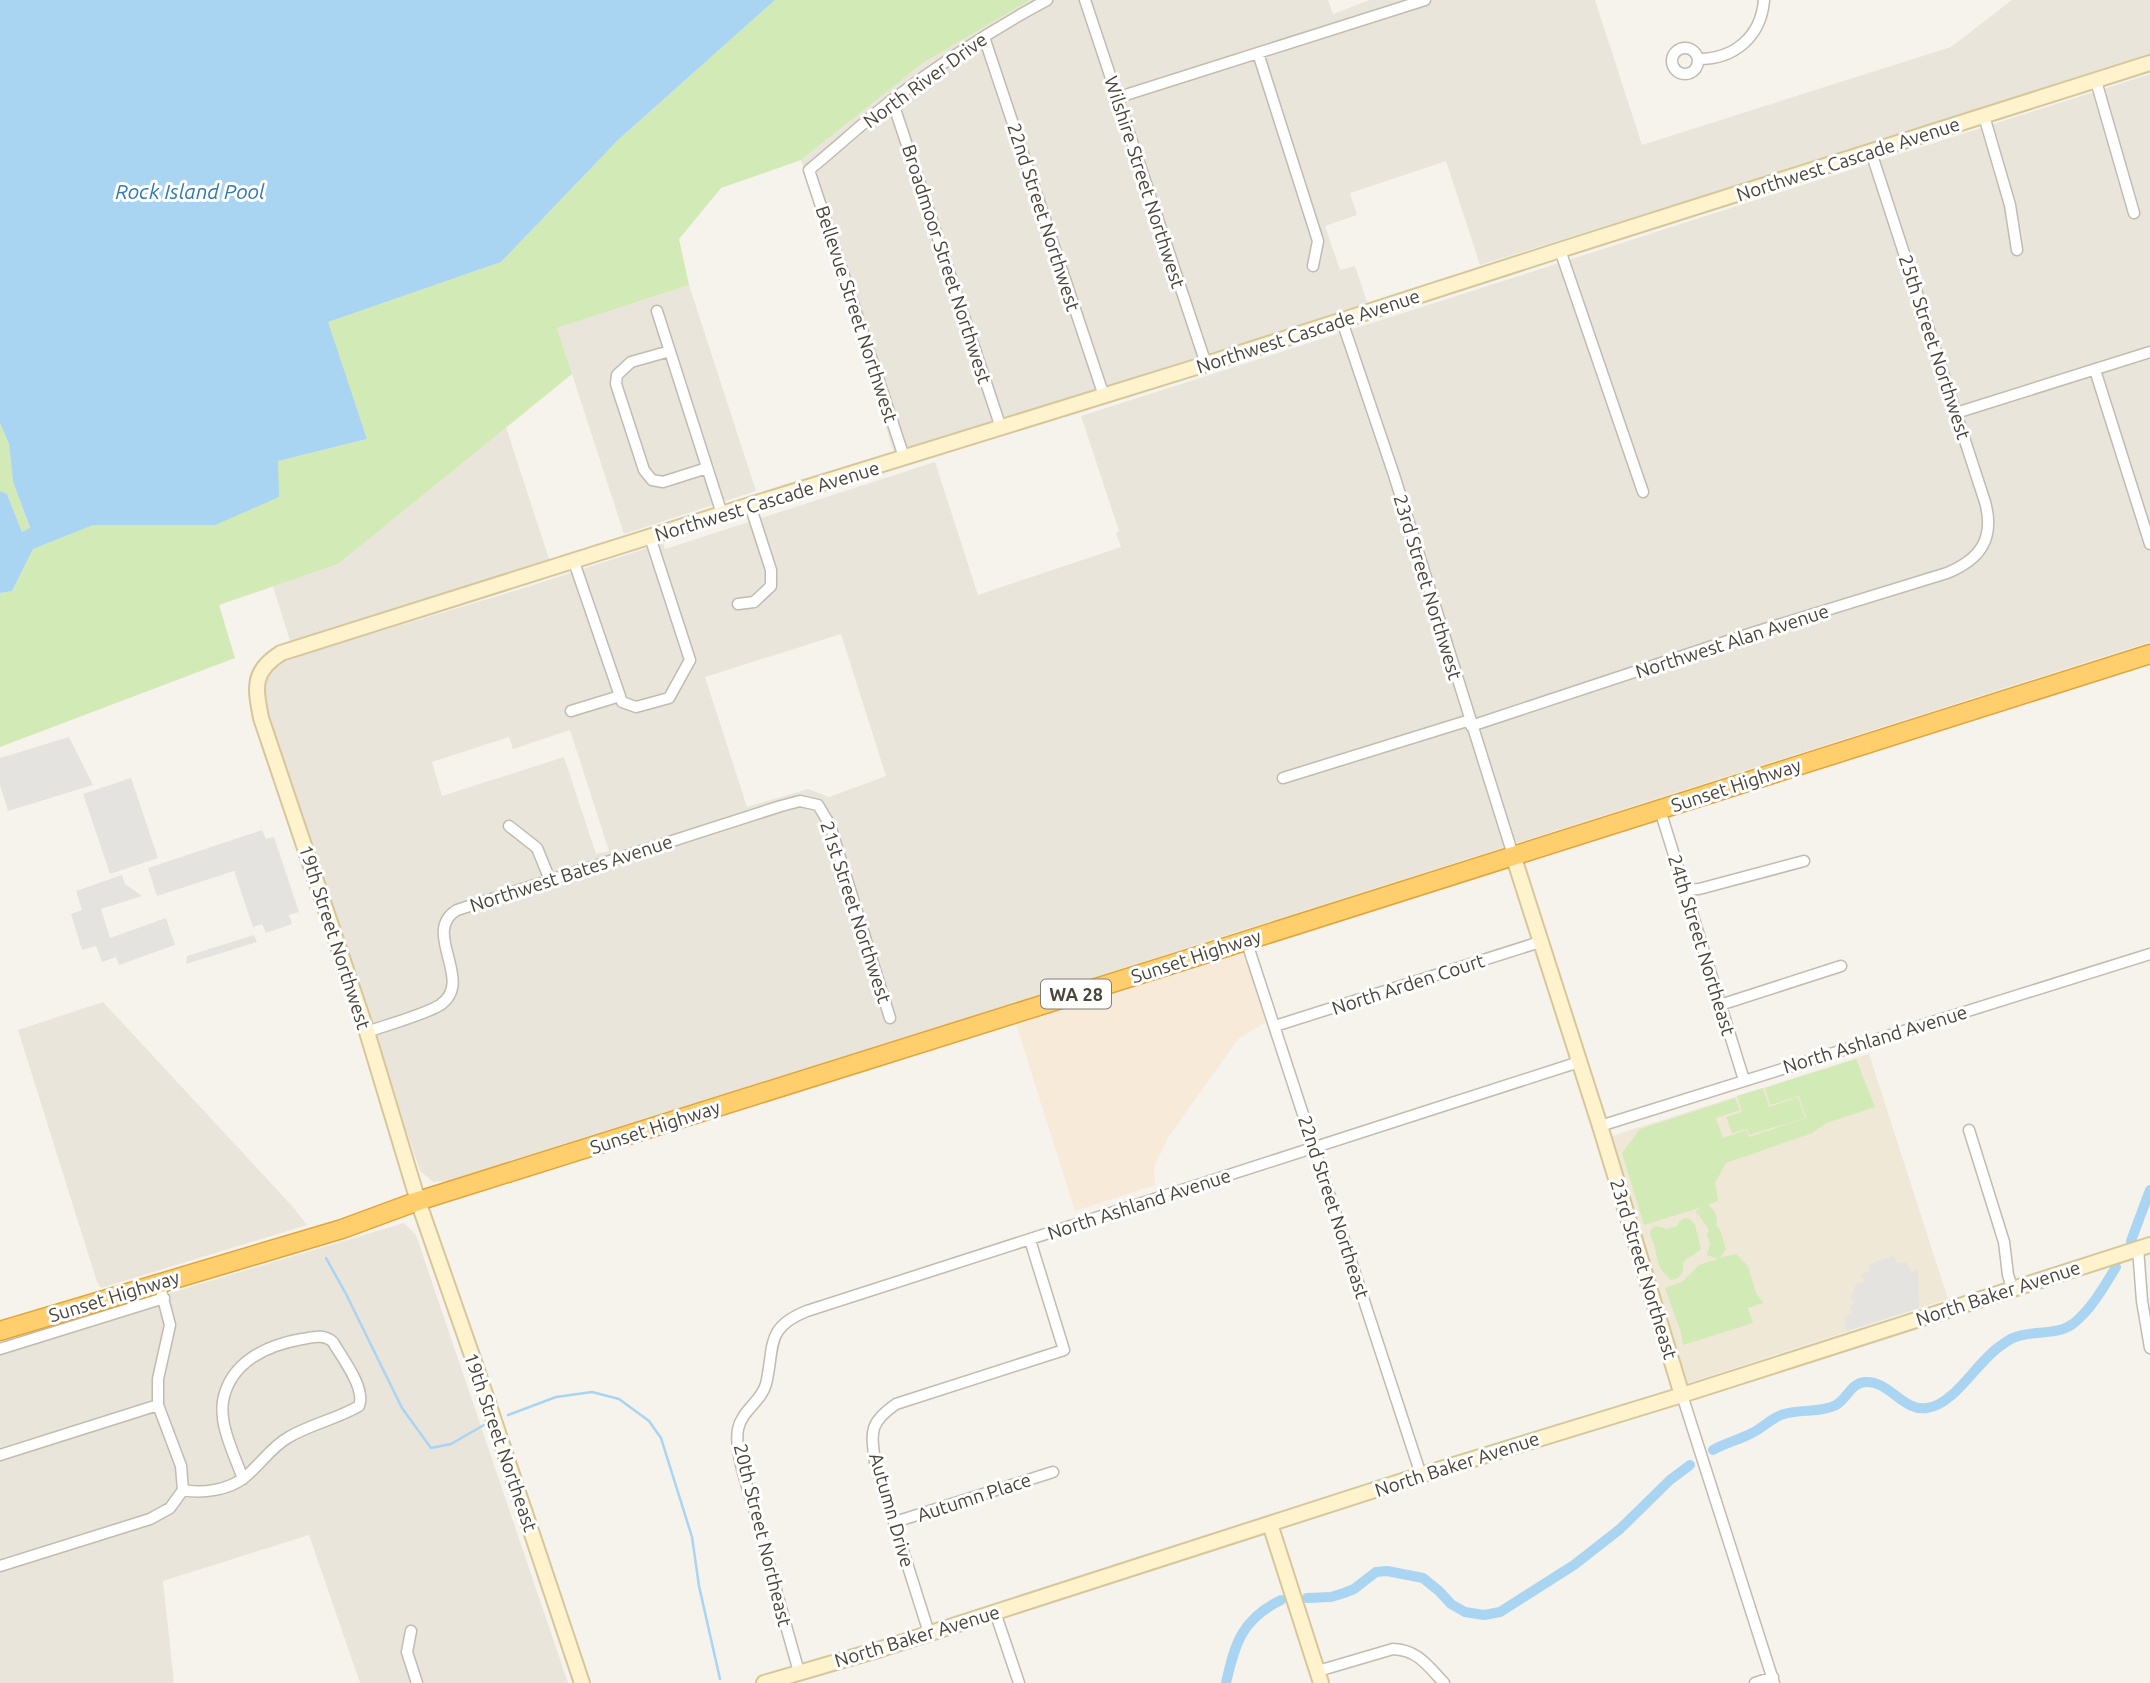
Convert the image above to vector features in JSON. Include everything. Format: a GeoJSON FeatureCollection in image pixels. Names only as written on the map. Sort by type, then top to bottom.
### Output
{"type":"FeatureCollection","features":[{"type":"Feature","properties":{"kind":"highway","name":"Sunset Highway"},"geometry":{"type":"LineString","coordinates":[[0,1331],[162,1290],[418,1202],[2150,654]]}},
{"type":"Feature","properties":{"kind":"street","name":"North River Drive"},"geometry":{"type":"LineString","coordinates":[[809,170],[892,100],[984,37],[1047,0]]}},
{"type":"Feature","properties":{"kind":"street","name":"Wilshire Street Northwest"},"geometry":{"type":"LineString","coordinates":[[1084,0],[1206,365]]}},
{"type":"Feature","properties":{"kind":"street"},"geometry":{"type":"LineString","coordinates":[[1116,98],[1426,0]]}},
{"type":"Feature","properties":{"kind":"street"},"geometry":{"type":"LineString","coordinates":[[1699,59],[1723,57],[1738,49],[1752,35],[1765,0]]}},
{"type":"Feature","properties":{"kind":"street","name":"22nd Street Northwest"},"geometry":{"type":"LineString","coordinates":[[984,37],[1104,396]]}},
{"type":"Feature","properties":{"kind":"street"},"geometry":{"type":"LineString","coordinates":[[1258,53],[1318,241],[1313,266]]}},
{"type":"Feature","properties":{"kind":"street","name":"Northwest Cascade Avenue"},"geometry":{"type":"LineString","coordinates":[[259,672],[268,661],[281,653],[1206,365],[2150,63]]}},
{"type":"Feature","properties":{"kind":"street"},"geometry":{"type":"LineString","coordinates":[[2096,80],[2134,213]]}},
{"type":"Feature","properties":{"kind":"street","name":"Broadmoor Street Northwest"},"geometry":{"type":"LineString","coordinates":[[892,100],[1001,428]]}},
{"type":"Feature","properties":{"kind":"street"},"geometry":{"type":"LineString","coordinates":[[1984,116],[2010,205],[2017,250]]}},
{"type":"Feature","properties":{"kind":"street","name":"25th Street Northwest"},"geometry":{"type":"LineString","coordinates":[[1871,152],[1988,514],[1988,534],[1984,544]]}},
{"type":"Feature","properties":{"kind":"street","name":"Bellevue Street Northwest"},"geometry":{"type":"LineString","coordinates":[[809,170],[904,457]]}},
{"type":"Feature","properties":{"kind":"street"},"geometry":{"type":"LineString","coordinates":[[1560,250],[1643,492]]}},
{"type":"Feature","properties":{"kind":"street"},"geometry":{"type":"LineString","coordinates":[[657,311],[722,514]]}},
{"type":"Feature","properties":{"kind":"street","name":"23rd Street Northwest"},"geometry":{"type":"LineString","coordinates":[[1342,321],[1394,475],[1513,855]]}},
{"type":"Feature","properties":{"kind":"street"},"geometry":{"type":"LineString","coordinates":[[670,351],[631,362],[617,374],[617,384],[644,470],[652,481],[663,482],[707,468]]}},
{"type":"Feature","properties":{"kind":"street"},"geometry":{"type":"LineString","coordinates":[[1956,414],[2150,352]]}},
{"type":"Feature","properties":{"kind":"street"},"geometry":{"type":"LineString","coordinates":[[2095,370],[2150,544]]}},
{"type":"Feature","properties":{"kind":"street"},"geometry":{"type":"LineString","coordinates":[[738,604],[754,602],[771,586],[771,570],[750,505]]}},
{"type":"Feature","properties":{"kind":"street"},"geometry":{"type":"LineString","coordinates":[[575,562],[622,702],[636,707],[669,698],[690,660],[650,537]]}},
{"type":"Feature","properties":{"kind":"street","name":"Northwest Alan Avenue"},"geometry":{"type":"LineString","coordinates":[[1283,778],[1471,723],[1947,573],[1972,560],[1984,544]]}},
{"type":"Feature","properties":{"kind":"street","name":"19th Street Northwest"},"geometry":{"type":"LineString","coordinates":[[259,672],[256,692],[261,718],[367,1032],[418,1202]]}},
{"type":"Feature","properties":{"kind":"street"},"geometry":{"type":"LineString","coordinates":[[571,711],[620,696]]}},
{"type":"Feature","properties":{"kind":"street","name":"21st Street Northwest"},"geometry":{"type":"LineString","coordinates":[[781,806],[800,801],[813,802],[827,817],[890,1018]]}},
{"type":"Feature","properties":{"kind":"street","name":"Northwest Bates Avenue"},"geometry":{"type":"LineString","coordinates":[[367,1032],[440,1005],[447,998],[453,979],[443,937],[447,919],[452,913],[781,806]]}},
{"type":"Feature","properties":{"kind":"street","name":"24th Street Northeast"},"geometry":{"type":"LineString","coordinates":[[1660,810],[1744,1080]]}},
{"type":"Feature","properties":{"kind":"street"},"geometry":{"type":"LineString","coordinates":[[509,826],[537,848],[550,880]]}},
{"type":"Feature","properties":{"kind":"street","name":"23rd Street Northeast"},"geometry":{"type":"LineString","coordinates":[[1513,855],[1773,1680]]}},
{"type":"Feature","properties":{"kind":"street"},"geometry":{"type":"LineString","coordinates":[[1685,890],[1699,890],[1804,861]]}},
{"type":"Feature","properties":{"kind":"street","name":"22nd Street Northeast"},"geometry":{"type":"LineString","coordinates":[[1246,940],[1421,1475]]}},
{"type":"Feature","properties":{"kind":"street","name":"North Arden Court"},"geometry":{"type":"LineString","coordinates":[[1275,1026],[1540,942]]}},
{"type":"Feature","properties":{"kind":"street","name":"North Ashland Avenue"},"geometry":{"type":"LineString","coordinates":[[1600,1126],[2150,954]]}},
{"type":"Feature","properties":{"kind":"street"},"geometry":{"type":"LineString","coordinates":[[1720,1005],[1841,966]]}},
{"type":"Feature","properties":{"kind":"street","name":"North Ashland Avenue"},"geometry":{"type":"LineString","coordinates":[[755,1402],[765,1387],[775,1334],[784,1323],[794,1317],[1579,1062]]}},
{"type":"Feature","properties":{"kind":"street"},"geometry":{"type":"LineString","coordinates":[[1969,1130],[2004,1242],[2012,1288]]}},
{"type":"Feature","properties":{"kind":"street","name":"19th Street Northeast"},"geometry":{"type":"LineString","coordinates":[[418,1202],[582,1683]]}},
{"type":"Feature","properties":{"kind":"street","name":"Autumn Drive"},"geometry":{"type":"LineString","coordinates":[[929,1633],[875,1462],[871,1435],[878,1416],[896,1404],[1064,1350],[1030,1240]]}},
{"type":"Feature","properties":{"kind":"street"},"geometry":{"type":"LineString","coordinates":[[2144,1246],[2142,1301],[2150,1348]]}},
{"type":"Feature","properties":{"kind":"street","name":"North Baker Avenue"},"geometry":{"type":"LineString","coordinates":[[764,1683],[1682,1395],[2144,1246]]}},
{"type":"Feature","properties":{"kind":"street"},"geometry":{"type":"LineString","coordinates":[[0,1566],[150,1519],[170,1508],[183,1490],[181,1466],[158,1405],[158,1379],[170,1325],[162,1290]]}},
{"type":"Feature","properties":{"kind":"street","name":"Sunset Highway"},"geometry":{"type":"LineString","coordinates":[[0,1349],[162,1290]]}},
{"type":"Feature","properties":{"kind":"street"},"geometry":{"type":"LineString","coordinates":[[183,1490],[205,1491],[225,1487],[243,1479],[273,1448],[288,1438],[359,1406],[362,1399],[358,1382],[328,1338],[319,1336],[275,1345],[246,1362],[231,1379],[223,1400],[223,1416],[243,1479]]}},
{"type":"Feature","properties":{"kind":"street","name":"20th Street Northeast"},"geometry":{"type":"LineString","coordinates":[[755,1402],[742,1418],[739,1427],[739,1453],[799,1672]]}},
{"type":"Feature","properties":{"kind":"street"},"geometry":{"type":"LineString","coordinates":[[0,1455],[158,1405]]}},
{"type":"Feature","properties":{"kind":"street","name":"Autumn Place"},"geometry":{"type":"LineString","coordinates":[[895,1522],[1053,1472]]}},
{"type":"Feature","properties":{"kind":"street"},"geometry":{"type":"LineString","coordinates":[[1270,1524],[1319,1677],[1393,1649],[1404,1649],[1427,1663],[1444,1683]]}},
{"type":"Feature","properties":{"kind":"street"},"geometry":{"type":"LineString","coordinates":[[995,1612],[1019,1683]]}},
{"type":"Feature","properties":{"kind":"street"},"geometry":{"type":"LineString","coordinates":[[411,1631],[407,1652],[417,1683]]}},
{"type":"Feature","properties":{"kind":"street"},"geometry":{"type":"LineString","coordinates":[[1755,1683],[1773,1680]]}},
{"type":"Feature","properties":{"kind":"shaded area"},"geometry":{"type":"Polygon","coordinates":[[[1030,0],[1328,0],[1333,14],[1370,0],[1595,0],[1642,145],[1951,47],[2012,0],[2150,0],[2150,57],[1480,265],[1446,161],[1350,193],[1357,215],[1325,226],[1340,270],[1355,266],[1367,302],[1261,340],[894,453],[801,160],[923,63],[1030,0]]]}},
{"type":"Feature","properties":{"kind":"shaded area"},"geometry":{"type":"Polygon","coordinates":[[[2150,74],[2150,642],[446,1181],[433,1182],[420,1171],[263,707],[264,681],[271,670],[282,661],[663,543],[665,549],[935,462],[978,595],[1121,547],[1116,533],[1119,531],[1081,416],[2150,74]],[[841,634],[705,677],[747,807],[808,789],[829,797],[886,776],[841,634]],[[570,730],[513,749],[509,737],[432,762],[442,796],[564,757],[596,854],[609,851],[570,730]]]}},
{"type":"Feature","properties":{"kind":"shaded area"},"geometry":{"type":"Polygon","coordinates":[[[689,285],[756,491],[624,534],[557,328],[689,285]]]}},
{"type":"Feature","properties":{"kind":"shaded area"},"geometry":{"type":"Polygon","coordinates":[[[506,427],[550,562],[291,644],[273,586],[338,564],[506,427]]]}},
{"type":"Feature","properties":{"kind":"shaded area"},"geometry":{"type":"Polygon","coordinates":[[[69,737],[93,785],[8,811],[0,785],[0,758],[69,737]]]}},
{"type":"Feature","properties":{"kind":"shaded area"},"geometry":{"type":"Polygon","coordinates":[[[131,778],[158,858],[110,874],[83,794],[131,778]]]}},
{"type":"Feature","properties":{"kind":"shaded area"},"geometry":{"type":"Polygon","coordinates":[[[262,830],[266,839],[274,837],[299,912],[289,915],[292,924],[266,933],[262,924],[253,927],[234,871],[157,896],[148,868],[262,830]]]}},
{"type":"Feature","properties":{"kind":"shaded area"},"geometry":{"type":"Polygon","coordinates":[[[122,875],[125,884],[142,896],[101,909],[110,938],[166,918],[175,945],[119,965],[116,957],[102,962],[96,946],[82,950],[71,914],[82,910],[76,891],[122,875]]]}},
{"type":"Feature","properties":{"kind":"shaded area"},"geometry":{"type":"Polygon","coordinates":[[[254,935],[257,942],[186,964],[187,956],[254,935]]]}},
{"type":"Feature","properties":{"kind":"shaded area"},"geometry":{"type":"Polygon","coordinates":[[[1244,953],[1266,1022],[1238,1039],[1169,1136],[1154,1167],[1155,1185],[1075,1211],[1016,1024],[1244,953]]]}},
{"type":"Feature","properties":{"kind":"shaded area"},"geometry":{"type":"Polygon","coordinates":[[[103,1002],[307,1225],[101,1288],[18,1030],[103,1002]]]}},
{"type":"Feature","properties":{"kind":"shaded area"},"geometry":{"type":"Polygon","coordinates":[[[1869,1054],[1948,1299],[1688,1383],[1609,1137],[1869,1054]]]}},
{"type":"Feature","properties":{"kind":"shaded area"},"geometry":{"type":"Polygon","coordinates":[[[404,1223],[416,1235],[568,1683],[360,1683],[309,1535],[163,1581],[174,1683],[0,1683],[0,1344],[404,1223]]]}},
{"type":"Feature","properties":{"kind":"shaded area"},"geometry":{"type":"Polygon","coordinates":[[[1894,1256],[1897,1264],[1906,1262],[1911,1272],[1918,1270],[1919,1308],[1847,1331],[1844,1317],[1852,1314],[1850,1306],[1854,1304],[1851,1297],[1856,1284],[1864,1282],[1861,1274],[1870,1271],[1868,1264],[1894,1256]]]}},
{"type":"Feature","properties":{"kind":"green space"},"geometry":{"type":"Polygon","coordinates":[[[775,0],[1030,0],[923,63],[801,160],[721,188],[679,239],[689,285],[557,328],[572,374],[338,564],[219,605],[235,658],[0,747],[0,593],[12,591],[33,549],[92,525],[215,525],[278,461],[367,439],[327,322],[501,262],[618,140],[775,0]]]}},
{"type":"Feature","properties":{"kind":"green space"},"geometry":{"type":"Polygon","coordinates":[[[0,423],[9,444],[13,482],[30,529],[22,532],[7,494],[0,491],[0,423]]]}},
{"type":"Feature","properties":{"kind":"green space"},"geometry":{"type":"Polygon","coordinates":[[[1856,1059],[1875,1107],[1826,1123],[1812,1133],[1726,1163],[1715,1183],[1718,1201],[1708,1205],[1715,1213],[1716,1225],[1726,1249],[1720,1258],[1736,1254],[1748,1266],[1756,1293],[1764,1303],[1748,1308],[1753,1323],[1683,1345],[1665,1288],[1682,1282],[1699,1265],[1718,1259],[1707,1255],[1710,1244],[1707,1235],[1709,1230],[1697,1215],[1696,1210],[1705,1206],[1644,1225],[1622,1153],[1640,1129],[1735,1098],[1740,1110],[1716,1118],[1723,1138],[1746,1130],[1749,1137],[1806,1118],[1799,1096],[1770,1105],[1765,1088],[1856,1059]]]}},
{"type":"Feature","properties":{"kind":"green space"},"geometry":{"type":"Polygon","coordinates":[[[1763,1088],[1769,1107],[1798,1097],[1805,1118],[1749,1135],[1747,1129],[1732,1133],[1726,1117],[1742,1112],[1737,1096],[1763,1088]]]}},
{"type":"Feature","properties":{"kind":"green space"},"geometry":{"type":"Polygon","coordinates":[[[1685,1218],[1695,1225],[1701,1249],[1683,1263],[1682,1272],[1671,1280],[1658,1263],[1650,1236],[1651,1229],[1656,1226],[1667,1229],[1677,1226],[1685,1218]]]}},
{"type":"Feature","properties":{"kind":"water","name":"Rock Island Pool"},"geometry":{"type":"Polygon","coordinates":[[[0,0],[775,0],[618,140],[501,262],[328,322],[367,439],[278,461],[279,497],[215,525],[93,525],[33,549],[12,591],[0,593],[0,491],[7,494],[22,532],[30,528],[13,482],[9,444],[0,423],[0,0]]]}},
{"type":"Feature","properties":{"kind":"waterway"},"geometry":{"type":"LineString","coordinates":[[2131,1241],[2150,1190]]}},
{"type":"Feature","properties":{"kind":"waterway"},"geometry":{"type":"LineString","coordinates":[[326,1258],[402,1408],[431,1448],[451,1444],[484,1425]]}},
{"type":"Feature","properties":{"kind":"waterway"},"geometry":{"type":"LineString","coordinates":[[1713,1450],[1752,1433],[1780,1415],[1836,1405],[1860,1383],[1881,1386],[1918,1408],[1937,1405],[1956,1391],[1991,1354],[2009,1340],[2021,1335],[2060,1330],[2074,1323],[2092,1304],[2116,1267]]}},
{"type":"Feature","properties":{"kind":"waterway"},"geometry":{"type":"LineString","coordinates":[[508,1415],[556,1397],[592,1392],[619,1399],[649,1421],[661,1438],[692,1537],[699,1586],[720,1679]]}},
{"type":"Feature","properties":{"kind":"waterway"},"geometry":{"type":"LineString","coordinates":[[1307,1598],[1331,1597],[1344,1593],[1354,1589],[1376,1572],[1387,1571],[1423,1578],[1451,1604],[1465,1612],[1484,1615],[1500,1612],[1574,1565],[1620,1529],[1670,1480],[1690,1465]]}},
{"type":"Feature","properties":{"kind":"waterway"},"geometry":{"type":"LineString","coordinates":[[1226,1683],[1242,1634],[1257,1615],[1281,1600]]}}]}
